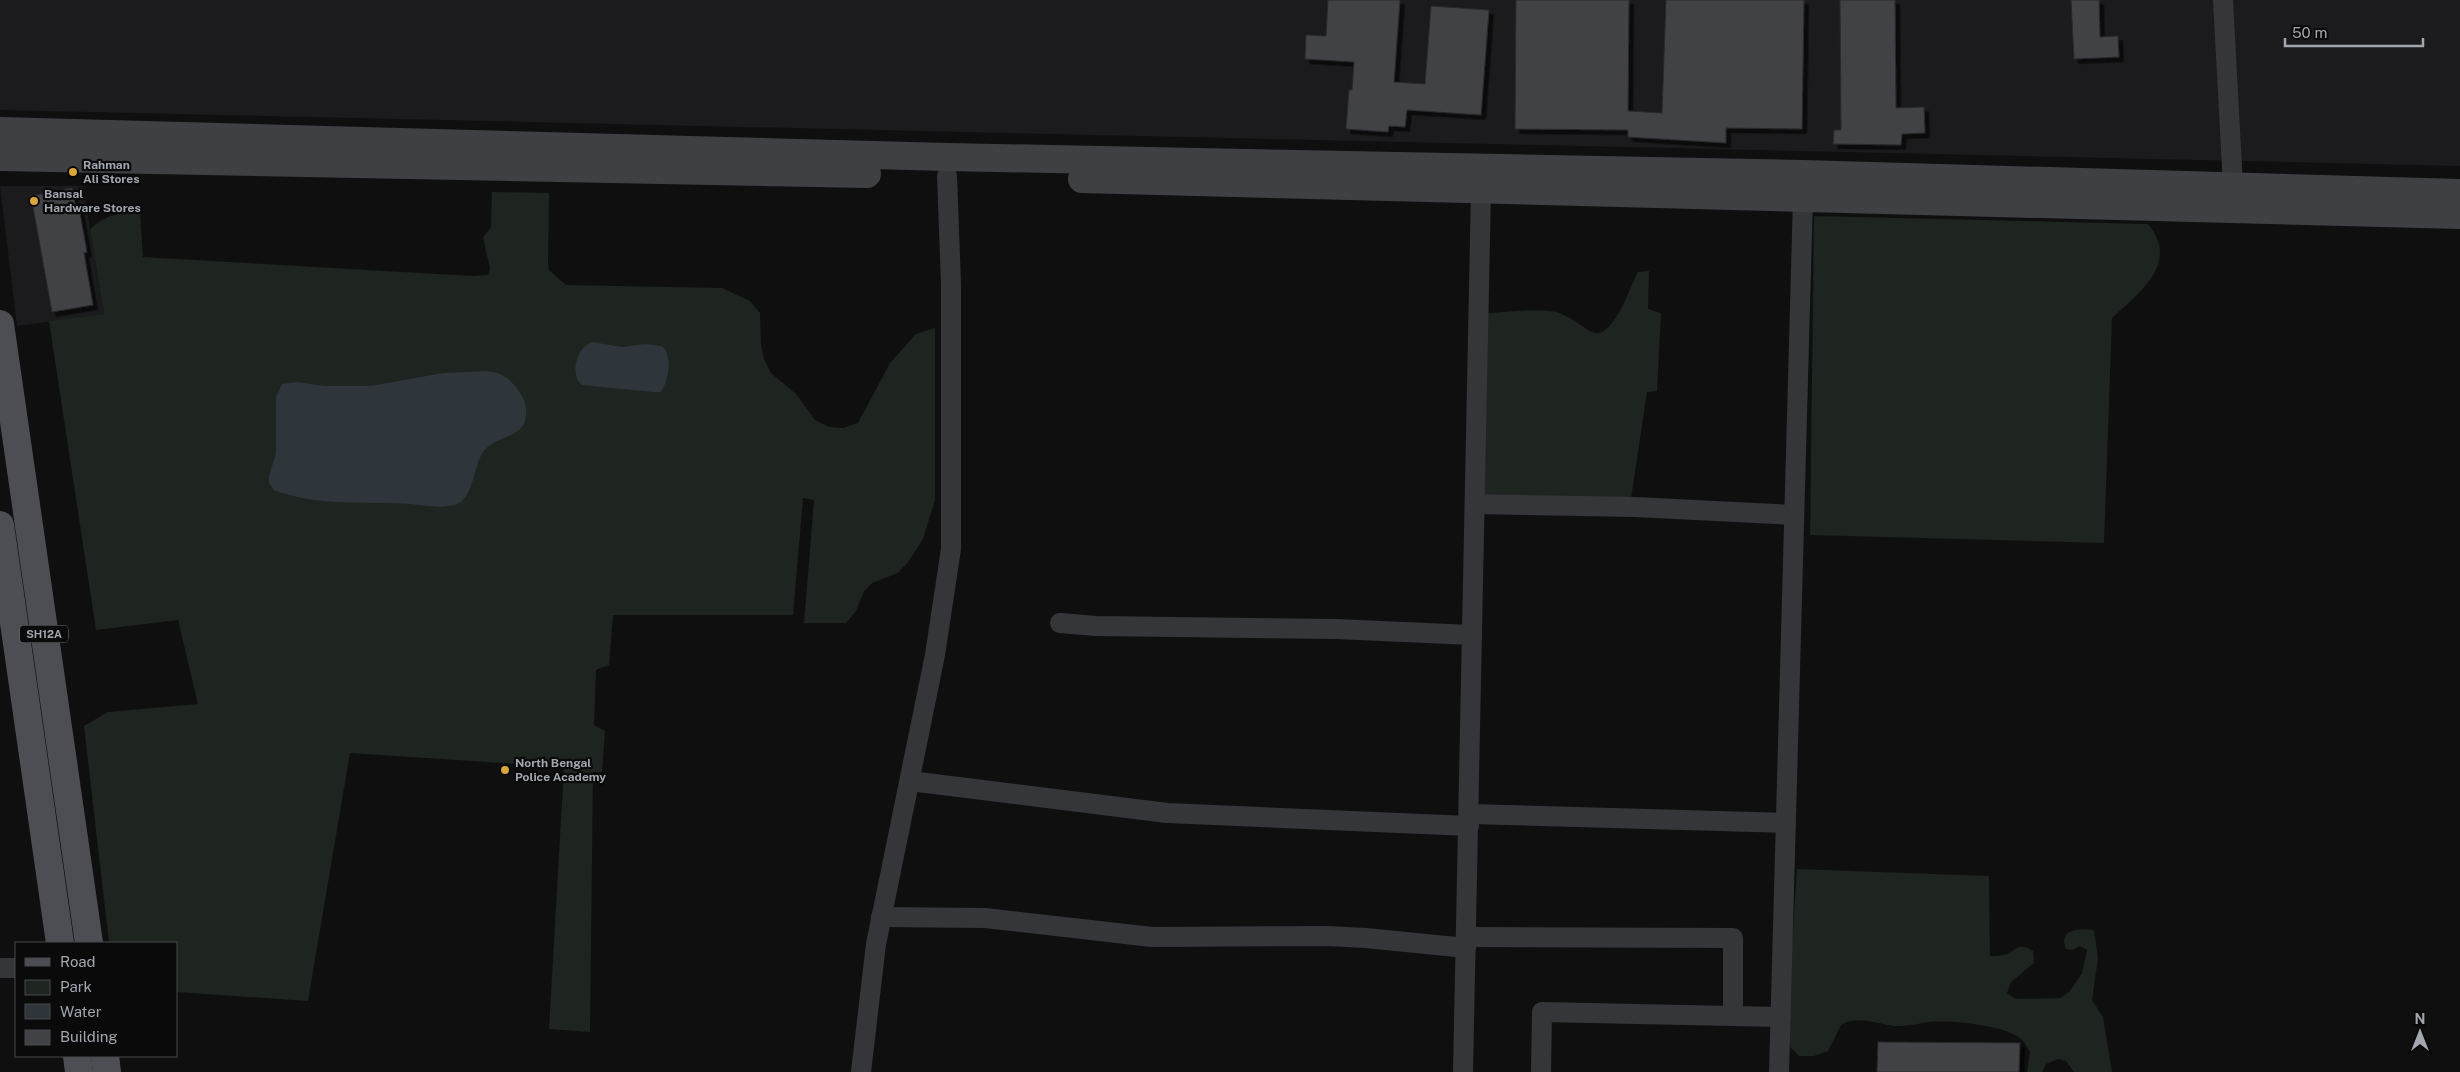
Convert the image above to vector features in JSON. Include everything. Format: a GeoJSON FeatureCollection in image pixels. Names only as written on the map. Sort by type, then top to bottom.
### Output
{"type":"FeatureCollection","features":[{"type":"Feature","properties":{"kind":"main road","name":"SH12A"},"geometry":{"type":"LineString","coordinates":[[0,324],[89,942]]}},
{"type":"Feature","properties":{"kind":"main road","name":"SH12A"},"geometry":{"type":"LineString","coordinates":[[0,525],[60,942]]}},
{"type":"Feature","properties":{"kind":"main road"},"geometry":{"type":"LineString","coordinates":[[77,1057],[79,1072]]}},
{"type":"Feature","properties":{"kind":"main road"},"geometry":{"type":"LineString","coordinates":[[105,1057],[107,1072]]}},
{"type":"Feature","properties":{"kind":"street"},"geometry":{"type":"LineString","coordinates":[[2223,0],[2233,197]]}},
{"type":"Feature","properties":{"kind":"street"},"geometry":{"type":"LineString","coordinates":[[0,131],[947,158],[1802,186],[2233,197],[2460,193]]}},
{"type":"Feature","properties":{"kind":"street"},"geometry":{"type":"LineString","coordinates":[[0,158],[947,176],[1481,189],[1802,186]]}},
{"type":"Feature","properties":{"kind":"street"},"geometry":{"type":"LineString","coordinates":[[861,1072],[876,944],[936,655],[951,549],[951,284],[947,176]]}},
{"type":"Feature","properties":{"kind":"street"},"geometry":{"type":"LineString","coordinates":[[1779,1072],[1802,186]]}},
{"type":"Feature","properties":{"kind":"street"},"geometry":{"type":"LineString","coordinates":[[1463,1072],[1481,189]]}},
{"type":"Feature","properties":{"kind":"street"},"geometry":{"type":"LineString","coordinates":[[2233,197],[2460,215]]}},
{"type":"Feature","properties":{"kind":"street"},"geometry":{"type":"LineString","coordinates":[[1475,504],[1635,507],[1794,514]]}},
{"type":"Feature","properties":{"kind":"street"},"geometry":{"type":"LineString","coordinates":[[1060,623],[1096,626],[1336,629],[1472,635]]}},
{"type":"Feature","properties":{"kind":"street"},"geometry":{"type":"LineString","coordinates":[[910,781],[1167,813],[1469,820],[1786,823]]}},
{"type":"Feature","properties":{"kind":"street"},"geometry":{"type":"LineString","coordinates":[[881,917],[985,918],[1152,937],[1326,936],[1466,942],[1733,938],[1733,1016]]}},
{"type":"Feature","properties":{"kind":"street"},"geometry":{"type":"LineString","coordinates":[[0,968],[15,968]]}},
{"type":"Feature","properties":{"kind":"street"},"geometry":{"type":"LineString","coordinates":[[1541,1072],[1542,1012],[1781,1017]]}},
{"type":"Feature","properties":{"kind":"shaded area"},"geometry":{"type":"Polygon","coordinates":[[[0,0],[2460,0],[2460,166],[0,110],[0,0]]]}},
{"type":"Feature","properties":{"kind":"shaded area"},"geometry":{"type":"Polygon","coordinates":[[[0,186],[83,186],[104,314],[17,326],[0,186]]]}},
{"type":"Feature","properties":{"kind":"green space"},"geometry":{"type":"Polygon","coordinates":[[[492,192],[549,193],[549,270],[566,285],[722,288],[750,301],[760,313],[761,345],[764,359],[771,373],[796,394],[815,420],[829,427],[843,428],[858,423],[890,363],[916,334],[935,328],[935,500],[923,539],[908,562],[898,573],[872,583],[864,591],[856,611],[846,623],[804,623],[814,500],[803,498],[793,615],[613,615],[609,665],[596,670],[594,725],[605,731],[602,772],[593,772],[590,1032],[549,1029],[564,767],[350,753],[308,1001],[178,992],[178,942],[109,942],[84,726],[108,712],[198,704],[178,620],[96,630],[49,321],[104,314],[90,229],[113,215],[140,213],[143,257],[473,276],[488,275],[490,268],[483,238],[491,227],[492,192]]]}},
{"type":"Feature","properties":{"kind":"green space"},"geometry":{"type":"Polygon","coordinates":[[[1814,216],[2148,224],[2157,238],[2160,252],[2158,265],[2144,288],[2112,318],[2104,543],[1810,535],[1814,216]]]}},
{"type":"Feature","properties":{"kind":"green space"},"geometry":{"type":"Polygon","coordinates":[[[1649,271],[1648,309],[1661,313],[1657,391],[1647,392],[1631,499],[1484,494],[1487,313],[1534,310],[1555,312],[1571,318],[1590,331],[1598,333],[1606,330],[1613,322],[1638,272],[1649,271]]]}},
{"type":"Feature","properties":{"kind":"green space"},"geometry":{"type":"Polygon","coordinates":[[[1797,869],[1989,876],[1990,956],[2007,954],[2019,947],[2033,951],[2034,963],[2011,982],[2007,993],[2016,999],[2060,998],[2070,991],[2082,973],[2087,950],[2080,946],[2073,950],[2066,949],[2065,937],[2071,931],[2082,929],[2094,930],[2098,958],[2092,1000],[2103,1017],[2112,1072],[2074,1072],[2066,1061],[2058,1059],[2046,1064],[2042,1072],[2027,1072],[2030,1052],[2021,1039],[2003,1030],[1976,1024],[1949,1022],[1928,1022],[1897,1026],[1855,1020],[1841,1025],[1828,1051],[1814,1056],[1799,1056],[1789,1046],[1789,993],[1797,869]]]}},
{"type":"Feature","properties":{"kind":"water"},"geometry":{"type":"Polygon","coordinates":[[[592,342],[622,347],[645,344],[662,346],[668,356],[669,368],[661,392],[582,385],[576,374],[576,361],[582,349],[592,342]]]}},
{"type":"Feature","properties":{"kind":"water"},"geometry":{"type":"Polygon","coordinates":[[[487,371],[503,375],[517,388],[525,404],[524,423],[521,429],[495,442],[483,452],[467,494],[459,503],[441,507],[324,501],[307,499],[274,490],[269,483],[269,476],[276,453],[276,397],[282,384],[297,382],[325,386],[371,386],[443,373],[487,371]]]}},
{"type":"Feature","properties":{"kind":"building"},"geometry":{"type":"Polygon","coordinates":[[[1328,0],[1400,0],[1394,82],[1425,84],[1431,6],[1489,10],[1481,115],[1407,110],[1405,127],[1389,126],[1388,132],[1346,129],[1349,90],[1352,90],[1354,62],[1305,59],[1306,35],[1326,36],[1328,0]]]}},
{"type":"Feature","properties":{"kind":"building"},"geometry":{"type":"Polygon","coordinates":[[[1516,0],[1629,0],[1628,111],[1662,113],[1666,0],[1804,0],[1802,129],[1726,128],[1726,143],[1628,137],[1628,130],[1515,129],[1516,0]]]}},
{"type":"Feature","properties":{"kind":"building"},"geometry":{"type":"Polygon","coordinates":[[[1840,0],[1895,0],[1896,108],[1924,107],[1925,133],[1902,134],[1901,145],[1833,144],[1834,130],[1841,130],[1840,0]]]}},
{"type":"Feature","properties":{"kind":"building"},"geometry":{"type":"Polygon","coordinates":[[[2071,0],[2099,0],[2100,37],[2118,36],[2119,57],[2074,59],[2071,0]]]}},
{"type":"Feature","properties":{"kind":"building"},"geometry":{"type":"Polygon","coordinates":[[[72,188],[76,209],[79,208],[87,252],[84,253],[93,305],[52,312],[31,196],[72,188]]]}},
{"type":"Feature","properties":{"kind":"building"},"geometry":{"type":"Polygon","coordinates":[[[1878,1042],[2020,1043],[2019,1072],[1877,1072],[1878,1042]]]}},
{"type":"Feature","properties":{"kind":"place","name":"Rahman Ali Stores"},"geometry":{"type":"Point","coordinates":[73,172]}},
{"type":"Feature","properties":{"kind":"place","name":"Bansal Hardware Stores"},"geometry":{"type":"Point","coordinates":[34,201]}},
{"type":"Feature","properties":{"kind":"place","name":"North Bengal Police Academy"},"geometry":{"type":"Point","coordinates":[505,770]}}]}
